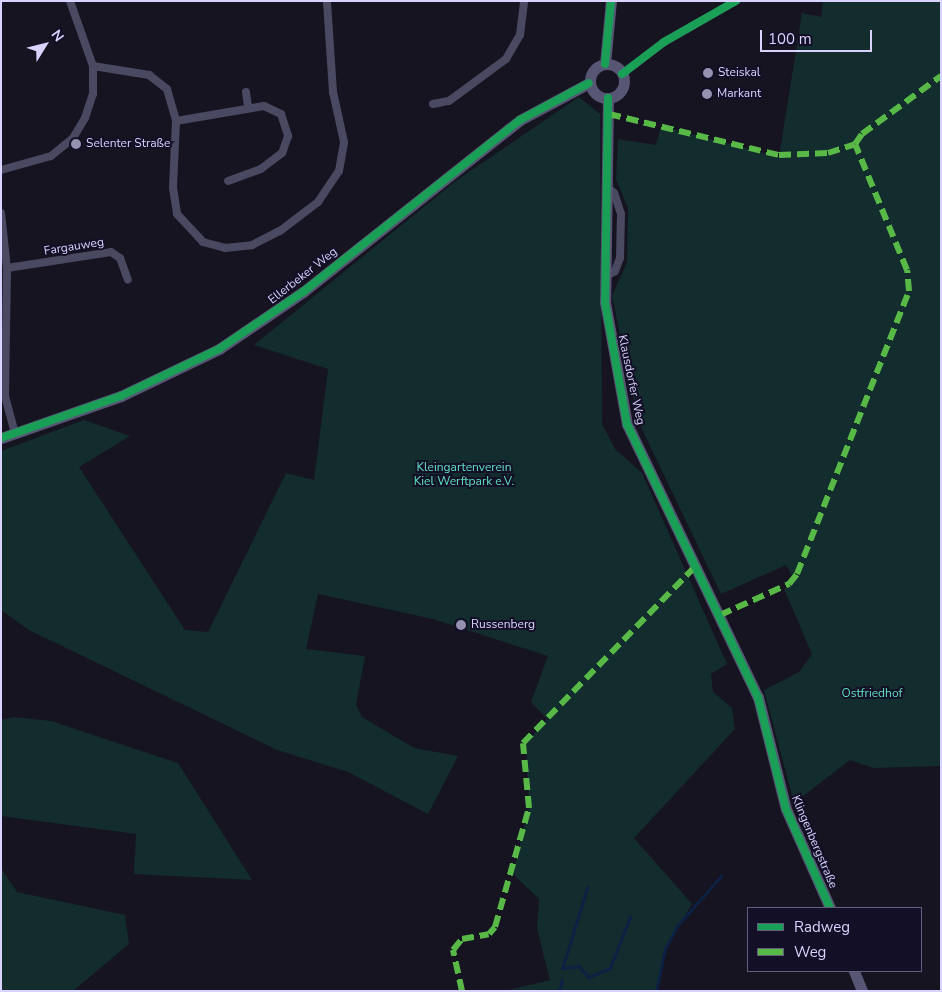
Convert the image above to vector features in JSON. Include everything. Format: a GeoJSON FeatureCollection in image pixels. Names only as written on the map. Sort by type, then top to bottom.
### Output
{"type":"FeatureCollection","features":[{"type":"Feature","properties":{"kind":"street"},"geometry":{"type":"LineString","coordinates":[[1,170],[51,156],[73,138],[93,94],[93,66],[70,1]]}},
{"type":"Feature","properties":{"kind":"street"},"geometry":{"type":"LineString","coordinates":[[93,66],[159,81],[172,96],[176,121],[173,202],[185,226],[203,242],[225,248],[252,244],[280,231],[318,202],[339,171],[344,142],[333,92],[327,1]]}},
{"type":"Feature","properties":{"kind":"street"},"geometry":{"type":"LineString","coordinates":[[433,104],[449,101],[506,59],[520,35],[524,1]]}},
{"type":"Feature","properties":{"kind":"street"},"geometry":{"type":"LineString","coordinates":[[606,64],[611,1]]}},
{"type":"Feature","properties":{"kind":"street"},"geometry":{"type":"LineString","coordinates":[[622,74],[664,42],[736,1]]}},
{"type":"Feature","properties":{"kind":"street"},"geometry":{"type":"LineString","coordinates":[[606,64],[622,74]]}},
{"type":"Feature","properties":{"kind":"street"},"geometry":{"type":"LineString","coordinates":[[606,64],[594,70],[590,83],[596,95],[608,98],[622,88],[622,74]]}},
{"type":"Feature","properties":{"kind":"street","name":"Ellerbeker Weg"},"geometry":{"type":"LineString","coordinates":[[1,438],[155,381],[233,340],[303,292],[520,120],[590,83]]}},
{"type":"Feature","properties":{"kind":"street"},"geometry":{"type":"LineString","coordinates":[[246,92],[248,107]]}},
{"type":"Feature","properties":{"kind":"street","name":"Klausdorfer Weg"},"geometry":{"type":"LineString","coordinates":[[608,98],[605,302],[627,424],[758,697]]}},
{"type":"Feature","properties":{"kind":"street"},"geometry":{"type":"LineString","coordinates":[[176,121],[248,107],[274,109],[286,122],[288,136],[274,161],[228,181]]}},
{"type":"Feature","properties":{"kind":"street"},"geometry":{"type":"LineString","coordinates":[[1,213],[7,268],[3,396],[15,434]]}},
{"type":"Feature","properties":{"kind":"street","name":"Fargauweg"},"geometry":{"type":"LineString","coordinates":[[7,268],[111,252],[120,258],[128,280]]}},
{"type":"Feature","properties":{"kind":"street","name":"Klingenbergstraße"},"geometry":{"type":"LineString","coordinates":[[758,697],[786,809],[830,907]]}},
{"type":"Feature","properties":{"kind":"street"},"geometry":{"type":"LineString","coordinates":[[854,972],[862,991]]}},
{"type":"Feature","properties":{"kind":"green space","name":"Ostfriedhof"},"geometry":{"type":"Polygon","coordinates":[[[823,1],[941,1],[941,766],[873,768],[850,760],[794,803],[764,690],[799,672],[812,654],[784,589],[795,580],[786,565],[721,594],[639,423],[612,296],[627,262],[628,208],[616,179],[618,139],[656,145],[661,126],[779,157],[802,13],[821,17],[823,1]]]}},
{"type":"Feature","properties":{"kind":"green space","name":"Kleingartenverein Kiel Werftpark e.V."},"geometry":{"type":"Polygon","coordinates":[[[579,97],[600,114],[602,424],[615,449],[642,473],[727,664],[711,674],[713,692],[732,708],[735,729],[634,838],[692,904],[665,949],[656,991],[505,991],[550,980],[537,929],[539,899],[513,874],[529,806],[526,742],[547,719],[531,702],[548,656],[433,619],[318,594],[306,649],[365,656],[356,705],[362,717],[414,748],[458,756],[428,814],[348,772],[277,750],[29,630],[1,610],[1,451],[84,420],[130,436],[79,467],[185,630],[208,632],[286,473],[314,480],[328,369],[254,345],[457,180],[579,97]]]}},
{"type":"Feature","properties":{"kind":"green space"},"geometry":{"type":"Polygon","coordinates":[[[14,717],[51,721],[178,763],[252,880],[134,874],[136,834],[1,816],[1,720],[14,717]]]}},
{"type":"Feature","properties":{"kind":"green space"},"geometry":{"type":"Polygon","coordinates":[[[1,868],[17,892],[125,915],[129,944],[73,991],[1,991],[1,868]]]}},
{"type":"Feature","properties":{"kind":"waterway"},"geometry":{"type":"LineString","coordinates":[[656,991],[665,949],[677,926],[721,876]]}},
{"type":"Feature","properties":{"kind":"waterway"},"geometry":{"type":"LineString","coordinates":[[588,887],[563,968],[579,966],[589,977],[610,968],[630,917]]}},
{"type":"Feature","properties":{"kind":"waterway"},"geometry":{"type":"LineString","coordinates":[[559,991],[562,980]]}},
{"type":"Feature","properties":{"kind":"marked path"},"geometry":{"type":"LineString","coordinates":[[609,114],[779,155],[828,153],[855,144],[862,134],[941,76]]}},
{"type":"Feature","properties":{"kind":"marked path"},"geometry":{"type":"LineString","coordinates":[[720,615],[789,584],[797,574],[909,291],[907,270],[855,144]]}},
{"type":"Feature","properties":{"kind":"marked path"},"geometry":{"type":"LineString","coordinates":[[462,991],[453,950],[462,939],[489,934],[495,927],[529,808],[523,743],[695,567]]}},
{"type":"Feature","properties":{"kind":"cycle path"},"geometry":{"type":"LineString","coordinates":[[605,64],[611,1]]}},
{"type":"Feature","properties":{"kind":"cycle path"},"geometry":{"type":"LineString","coordinates":[[622,74],[664,42],[736,1]]}},
{"type":"Feature","properties":{"kind":"cycle path"},"geometry":{"type":"LineString","coordinates":[[1,438],[121,396],[219,349],[303,292],[520,120],[589,83]]}},
{"type":"Feature","properties":{"kind":"cycle path"},"geometry":{"type":"LineString","coordinates":[[608,98],[605,302],[627,424],[758,697],[786,809],[830,907]]}},
{"type":"Feature","properties":{"kind":"place","name":"Steiskal"},"geometry":{"type":"Point","coordinates":[708,73]}},
{"type":"Feature","properties":{"kind":"place","name":"Markant"},"geometry":{"type":"Point","coordinates":[707,94]}},
{"type":"Feature","properties":{"kind":"place","name":"Selenter Straße"},"geometry":{"type":"Point","coordinates":[76,144]}},
{"type":"Feature","properties":{"kind":"place","name":"Russenberg"},"geometry":{"type":"Point","coordinates":[461,625]}}]}
